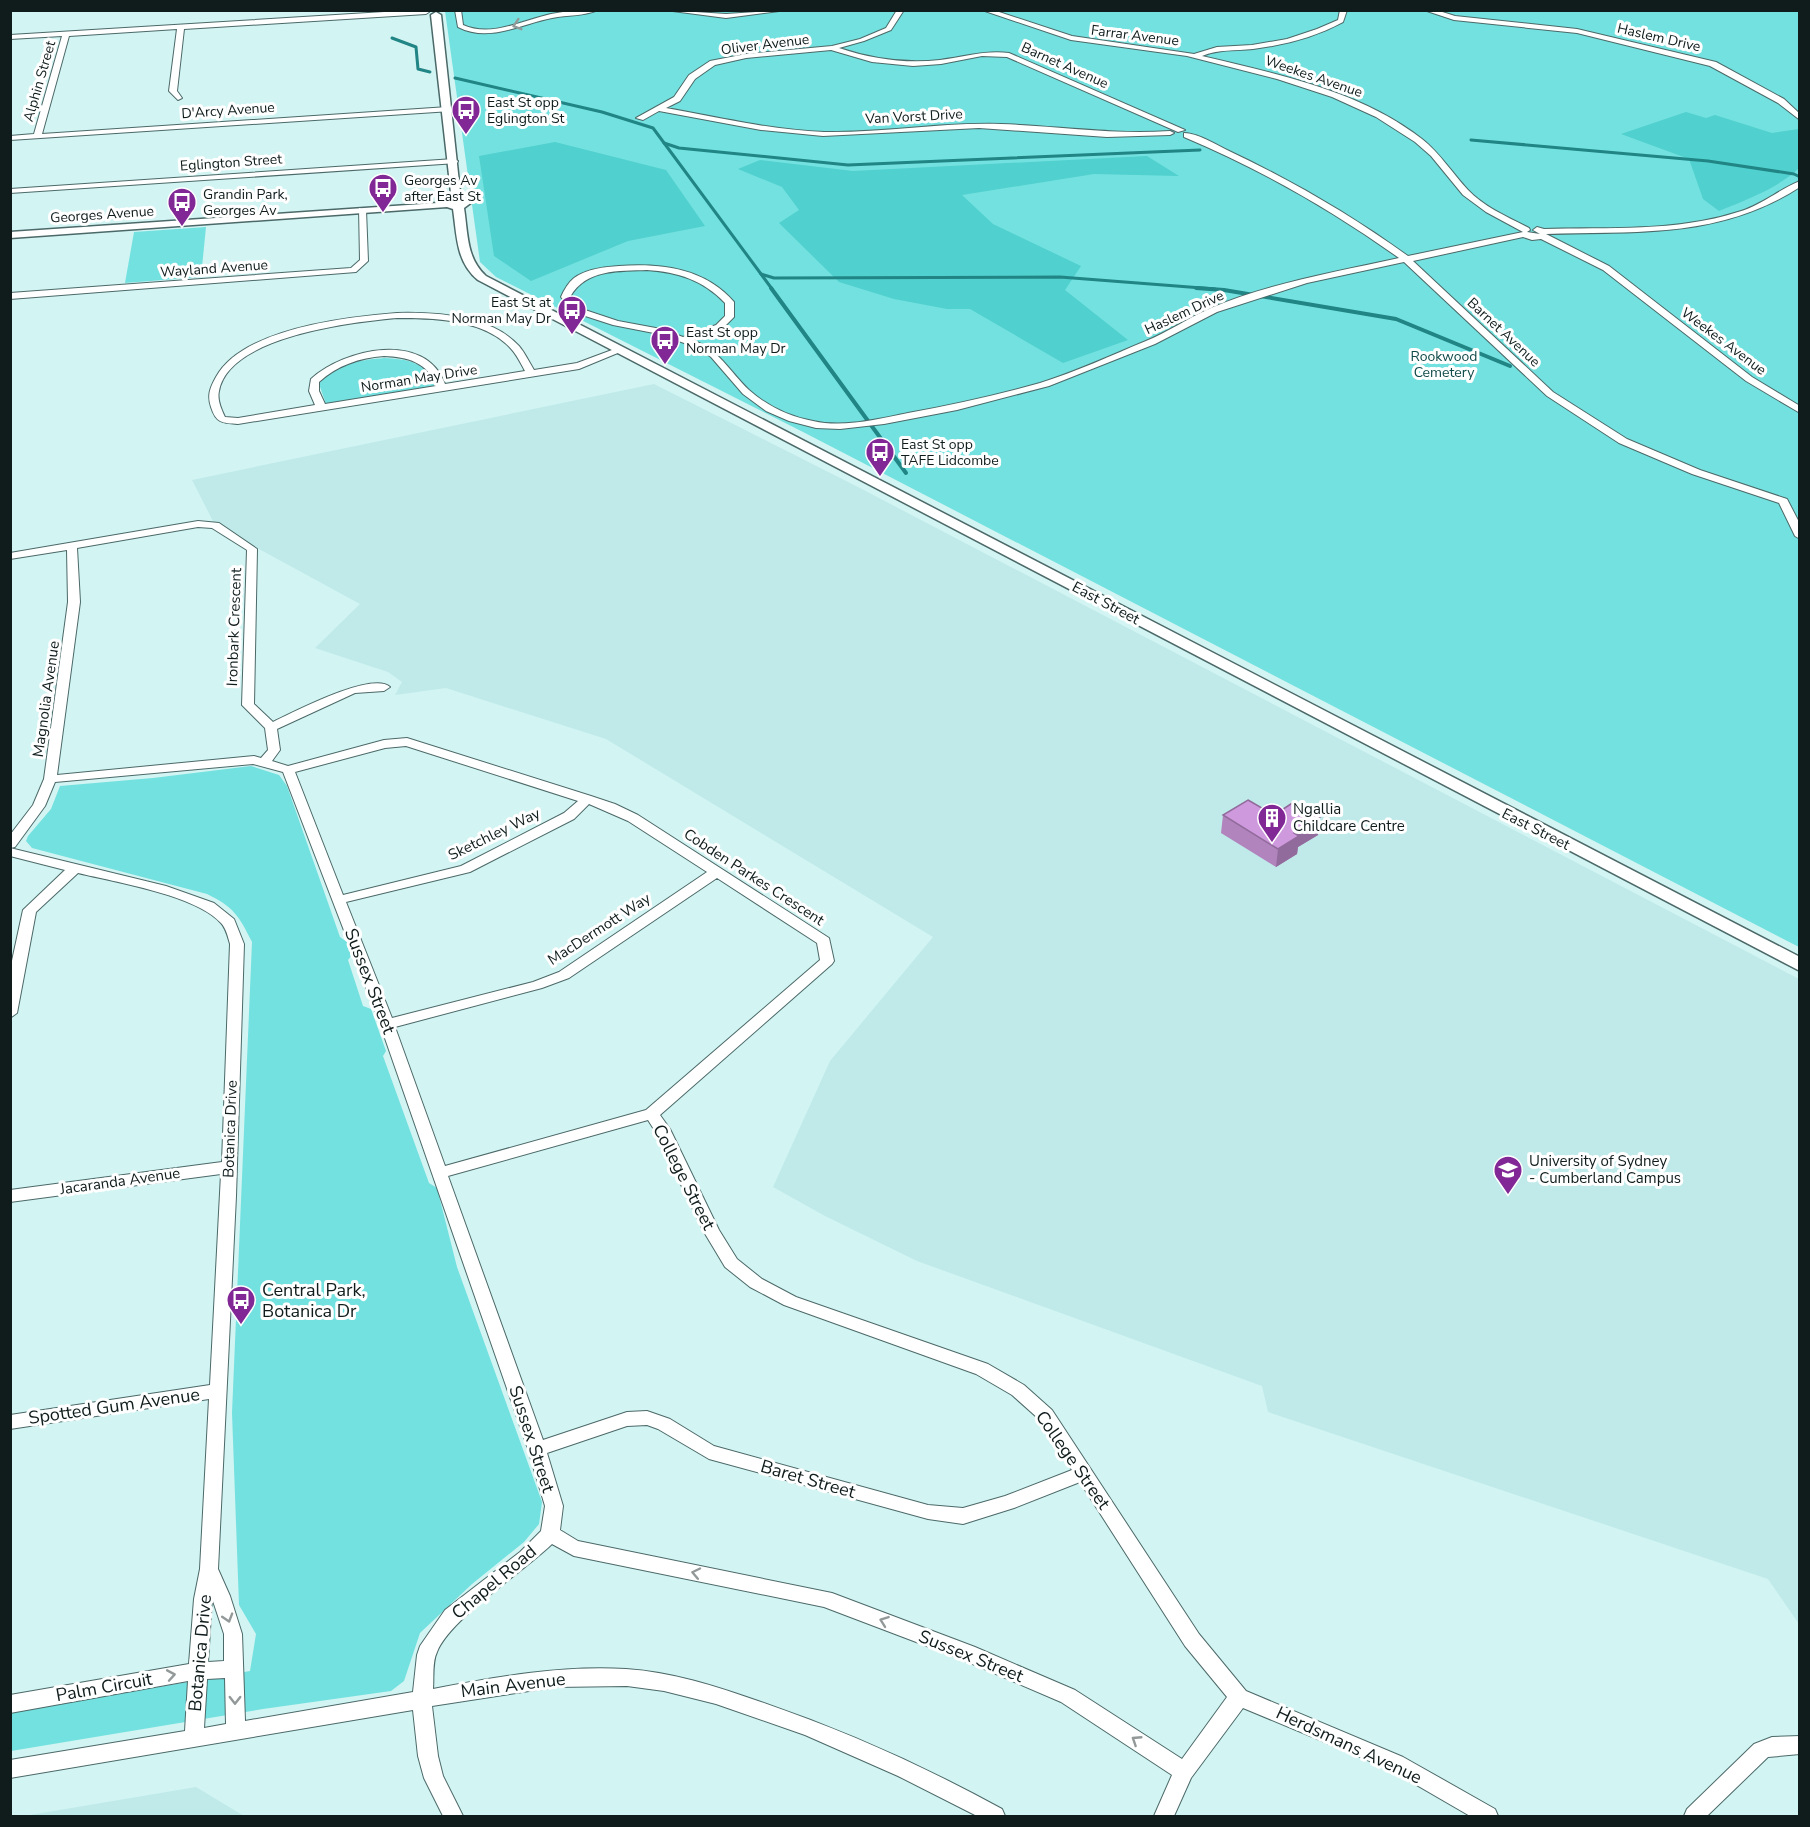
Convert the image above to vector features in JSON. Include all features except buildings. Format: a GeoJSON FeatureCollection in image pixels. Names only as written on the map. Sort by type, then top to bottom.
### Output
{"type":"FeatureCollection","features":[{"type":"Feature","properties":{"kind":"main road","name":"East Street"},"geometry":{"type":"LineString","coordinates":[[433,12],[448,109],[454,204],[466,260],[471,270],[482,278],[1800,965]]}},
{"type":"Feature","properties":{"kind":"main road","name":"Georges Avenue"},"geometry":{"type":"LineString","coordinates":[[10,235],[454,204]]}},
{"type":"Feature","properties":{"kind":"street"},"geometry":{"type":"LineString","coordinates":[[458,10],[462,28],[479,31],[504,29],[545,18],[595,10]]}},
{"type":"Feature","properties":{"kind":"street"},"geometry":{"type":"LineString","coordinates":[[668,10],[726,16],[784,10]]}},
{"type":"Feature","properties":{"kind":"street","name":"Oliver Avenue"},"geometry":{"type":"LineString","coordinates":[[640,118],[677,99],[692,77],[713,63],[746,56],[832,48],[862,40],[889,29],[901,10]]}},
{"type":"Feature","properties":{"kind":"street","name":"Farrar Avenue"},"geometry":{"type":"LineString","coordinates":[[985,10],[1071,38],[1195,56],[1209,51],[1288,42],[1320,33],[1341,21],[1344,10]]}},
{"type":"Feature","properties":{"kind":"street","name":"Haslem Drive"},"geometry":{"type":"LineString","coordinates":[[1427,10],[1454,18],[1577,32],[1713,64],[1781,101],[1800,118]]}},
{"type":"Feature","properties":{"kind":"street"},"geometry":{"type":"LineString","coordinates":[[10,37],[433,12]]}},
{"type":"Feature","properties":{"kind":"street"},"geometry":{"type":"LineString","coordinates":[[178,98],[173,91],[181,27]]}},
{"type":"Feature","properties":{"kind":"street","name":"Alphin Street"},"geometry":{"type":"LineString","coordinates":[[37,136],[66,34]]}},
{"type":"Feature","properties":{"kind":"street","name":"Barnet Avenue"},"geometry":{"type":"LineString","coordinates":[[832,48],[883,63],[942,62],[992,52],[1009,55],[1173,132],[1187,131],[1189,134],[1187,135],[1326,206],[1407,260],[1550,394],[1623,441],[1696,472],[1783,501],[1800,536]]}},
{"type":"Feature","properties":{"kind":"street","name":"Weekes Avenue"},"geometry":{"type":"LineString","coordinates":[[1195,56],[1297,82],[1335,95],[1379,115],[1418,140],[1434,154],[1454,182],[1473,199],[1525,232]]}},
{"type":"Feature","properties":{"kind":"street","name":"D'Arcy Avenue"},"geometry":{"type":"LineString","coordinates":[[10,138],[448,109]]}},
{"type":"Feature","properties":{"kind":"street","name":"Van Vorst Drive"},"geometry":{"type":"LineString","coordinates":[[660,109],[698,114],[757,129],[808,133],[1001,126],[1127,136],[1173,132]]}},
{"type":"Feature","properties":{"kind":"street","name":"Eglington Street"},"geometry":{"type":"LineString","coordinates":[[10,191],[453,161]]}},
{"type":"Feature","properties":{"kind":"street"},"geometry":{"type":"LineString","coordinates":[[1525,232],[1532,237],[1543,234],[1644,230],[1701,222],[1747,211],[1786,193],[1799,183]]}},
{"type":"Feature","properties":{"kind":"street","name":"Wayland Avenue"},"geometry":{"type":"LineString","coordinates":[[10,296],[353,270],[364,261],[362,210]]}},
{"type":"Feature","properties":{"kind":"street","name":"Haslem Drive"},"geometry":{"type":"LineString","coordinates":[[686,339],[719,327],[729,316],[730,302],[717,287],[676,270],[643,266],[601,270],[576,280],[565,297],[576,310],[616,323],[686,339],[701,346],[714,355],[746,392],[769,409],[792,419],[816,425],[859,425],[957,407],[1046,384],[1152,342],[1214,310],[1305,281],[1525,232]]}},
{"type":"Feature","properties":{"kind":"street","name":"Weekes Avenue"},"geometry":{"type":"LineString","coordinates":[[1543,234],[1606,267],[1749,379],[1800,410]]}},
{"type":"Feature","properties":{"kind":"street","name":"Norman May Drive"},"geometry":{"type":"LineString","coordinates":[[531,373],[514,347],[488,330],[457,320],[419,315],[374,316],[327,323],[283,335],[253,348],[226,368],[214,390],[215,406],[221,420],[238,421],[579,366],[620,350]]}},
{"type":"Feature","properties":{"kind":"street"},"geometry":{"type":"LineString","coordinates":[[321,408],[314,391],[314,381],[322,372],[350,359],[371,355],[397,355],[417,360],[435,372],[442,388]]}},
{"type":"Feature","properties":{"kind":"street","name":"Ironbark Crescent"},"geometry":{"type":"LineString","coordinates":[[10,556],[198,524],[215,525],[252,549],[248,705],[271,727]]}},
{"type":"Feature","properties":{"kind":"street","name":"Magnolia Avenue"},"geometry":{"type":"LineString","coordinates":[[10,844],[39,807],[50,779],[74,602],[72,547]]}},
{"type":"Feature","properties":{"kind":"street"},"geometry":{"type":"LineString","coordinates":[[264,763],[274,750],[271,727],[353,690],[384,687]]}},
{"type":"Feature","properties":{"kind":"street","name":"Cobden Parkes Crescent"},"geometry":{"type":"LineString","coordinates":[[288,770],[384,744],[407,742],[587,799],[633,818],[824,942],[827,961],[651,1114],[438,1173]]}},
{"type":"Feature","properties":{"kind":"street"},"geometry":{"type":"LineString","coordinates":[[50,779],[254,760],[288,770]]}},
{"type":"Feature","properties":{"kind":"street","name":"Sussex Street"},"geometry":{"type":"LineString","coordinates":[[288,770],[387,1024],[537,1449],[554,1506],[550,1534],[574,1548],[825,1599],[968,1653],[1068,1695],[1184,1772]]}},
{"type":"Feature","properties":{"kind":"street","name":"Sketchley Way"},"geometry":{"type":"LineString","coordinates":[[339,900],[465,869],[569,816],[587,799]]}},
{"type":"Feature","properties":{"kind":"street","name":"Botanica Drive"},"geometry":{"type":"LineString","coordinates":[[10,852],[76,867],[208,906],[229,922],[237,944],[229,1167],[209,1569],[203,1599],[194,1737]]}},
{"type":"Feature","properties":{"kind":"street"},"geometry":{"type":"LineString","coordinates":[[10,1013],[30,910],[76,867]]}},
{"type":"Feature","properties":{"kind":"street","name":"MacDermott Way"},"geometry":{"type":"LineString","coordinates":[[387,1024],[537,985],[564,975],[716,872]]}},
{"type":"Feature","properties":{"kind":"street","name":"College Street"},"geometry":{"type":"LineString","coordinates":[[651,1114],[662,1129],[712,1232],[731,1263],[748,1277],[790,1301],[982,1369],[1018,1390],[1046,1415],[1192,1641],[1239,1697]]}},
{"type":"Feature","properties":{"kind":"street","name":"Jacaranda Avenue"},"geometry":{"type":"LineString","coordinates":[[10,1196],[229,1167]]}},
{"type":"Feature","properties":{"kind":"street","name":"Spotted Gum Avenue"},"geometry":{"type":"LineString","coordinates":[[10,1422],[218,1391]]}},
{"type":"Feature","properties":{"kind":"street","name":"Baret Street"},"geometry":{"type":"LineString","coordinates":[[537,1449],[627,1419],[647,1418],[664,1424],[709,1452],[928,1512],[963,1516],[1008,1503],[1084,1472]]}},
{"type":"Feature","properties":{"kind":"street","name":"Chapel Road"},"geometry":{"type":"LineString","coordinates":[[453,1816],[434,1778],[428,1756],[422,1700],[426,1655],[440,1629],[452,1616],[526,1557],[550,1534]]}},
{"type":"Feature","properties":{"kind":"street","name":"Botanica Drive"},"geometry":{"type":"LineString","coordinates":[[209,1569],[221,1596],[233,1634],[236,1731]]}},
{"type":"Feature","properties":{"kind":"street","name":"Palm Circuit"},"geometry":{"type":"LineString","coordinates":[[10,1704],[197,1671],[235,1670]]}},
{"type":"Feature","properties":{"kind":"street","name":"Main Avenue"},"geometry":{"type":"LineString","coordinates":[[10,1769],[422,1700],[513,1682],[615,1677],[693,1688],[774,1715],[838,1740],[956,1794],[995,1816]]}},
{"type":"Feature","properties":{"kind":"street"},"geometry":{"type":"LineString","coordinates":[[1164,1816],[1184,1772],[1239,1697]]}},
{"type":"Feature","properties":{"kind":"street","name":"Herdsmans Avenue"},"geometry":{"type":"LineString","coordinates":[[1239,1697],[1396,1763],[1488,1816]]}},
{"type":"Feature","properties":{"kind":"street"},"geometry":{"type":"LineString","coordinates":[[1694,1816],[1761,1750],[1773,1746],[1800,1745]]}},
{"type":"Feature","properties":{"kind":"shaded area"},"geometry":{"type":"Polygon","coordinates":[[[1686,112],[1706,118],[1715,115],[1772,133],[1799,129],[1799,168],[1771,188],[1719,211],[1703,199],[1689,159],[1621,134],[1686,112]]]}},
{"type":"Feature","properties":{"kind":"shaded area"},"geometry":{"type":"Polygon","coordinates":[[[555,142],[666,170],[705,226],[628,241],[531,281],[494,256],[479,156],[555,142]]]}},
{"type":"Feature","properties":{"kind":"shaded area"},"geometry":{"type":"Polygon","coordinates":[[[1147,156],[1179,176],[1094,174],[962,195],[993,224],[1081,266],[1065,290],[1128,340],[1063,363],[970,309],[947,309],[894,299],[839,282],[779,223],[799,210],[782,187],[738,169],[760,160],[853,171],[1147,156]]]}},
{"type":"Feature","properties":{"kind":"shaded area"},"geometry":{"type":"Polygon","coordinates":[[[654,384],[858,487],[1799,979],[1799,1624],[1768,1579],[1268,1412],[1262,1386],[917,1261],[825,1216],[773,1187],[830,1061],[933,937],[606,739],[446,688],[395,695],[402,682],[388,672],[315,648],[360,604],[215,525],[192,480],[654,384]]]}},
{"type":"Feature","properties":{"kind":"shaded area"},"geometry":{"type":"Polygon","coordinates":[[[196,1787],[244,1816],[24,1816],[196,1787]]]}},
{"type":"Feature","properties":{"kind":"green space","name":"Rookwood Cemetery"},"geometry":{"type":"Polygon","coordinates":[[[445,11],[1799,11],[1799,947],[805,433],[496,277],[480,262],[445,11]]]}},
{"type":"Feature","properties":{"kind":"green space"},"geometry":{"type":"Polygon","coordinates":[[[206,227],[201,277],[125,283],[134,232],[206,227]]]}},
{"type":"Feature","properties":{"kind":"green space"},"geometry":{"type":"Polygon","coordinates":[[[384,358],[415,363],[427,372],[436,386],[326,404],[319,384],[331,371],[348,364],[384,358]]]}},
{"type":"Feature","properties":{"kind":"green space"},"geometry":{"type":"Polygon","coordinates":[[[251,766],[279,775],[287,786],[340,937],[347,942],[352,955],[348,960],[363,1006],[371,1009],[386,1051],[383,1056],[429,1183],[437,1188],[457,1267],[542,1502],[539,1524],[524,1542],[472,1584],[420,1633],[404,1681],[391,1691],[263,1709],[11,1751],[11,1713],[250,1671],[256,1634],[239,1605],[232,1413],[252,942],[235,913],[224,903],[207,894],[32,848],[26,841],[51,809],[60,786],[251,766]]]}},
{"type":"Feature","properties":{"kind":"waterway"},"geometry":{"type":"LineString","coordinates":[[392,38],[416,47],[418,69],[430,72]]}},
{"type":"Feature","properties":{"kind":"waterway"},"geometry":{"type":"LineString","coordinates":[[455,78],[602,112],[653,128],[664,143]]}},
{"type":"Feature","properties":{"kind":"waterway"},"geometry":{"type":"LineString","coordinates":[[1471,140],[1708,161],[1794,174],[1800,177]]}},
{"type":"Feature","properties":{"kind":"waterway"},"geometry":{"type":"LineString","coordinates":[[664,143],[679,148],[848,165],[1200,150]]}},
{"type":"Feature","properties":{"kind":"waterway"},"geometry":{"type":"LineString","coordinates":[[664,143],[761,274]]}},
{"type":"Feature","properties":{"kind":"waterway"},"geometry":{"type":"LineString","coordinates":[[761,274],[774,278],[1060,277],[1215,289]]}},
{"type":"Feature","properties":{"kind":"waterway"},"geometry":{"type":"LineString","coordinates":[[761,274],[772,289]]}},
{"type":"Feature","properties":{"kind":"waterway"},"geometry":{"type":"LineString","coordinates":[[771,288],[906,473]]}},
{"type":"Feature","properties":{"kind":"waterway"},"geometry":{"type":"LineString","coordinates":[[1196,288],[1224,290],[1396,319],[1510,366]]}},
{"type":"Feature","properties":{"kind":"place","name":"East St opp Eglington St"},"geometry":{"type":"Point","coordinates":[466,136]}},
{"type":"Feature","properties":{"kind":"place","name":"Georges Av after East St"},"geometry":{"type":"Point","coordinates":[383,214]}},
{"type":"Feature","properties":{"kind":"place","name":"Grandin Park, Georges Av"},"geometry":{"type":"Point","coordinates":[182,228]}},
{"type":"Feature","properties":{"kind":"place","name":"East St at Norman May Dr"},"geometry":{"type":"Point","coordinates":[572,336]}},
{"type":"Feature","properties":{"kind":"place","name":"East St opp Norman May Dr"},"geometry":{"type":"Point","coordinates":[665,366]}},
{"type":"Feature","properties":{"kind":"place","name":"East St opp TAFE Lidcombe"},"geometry":{"type":"Point","coordinates":[880,478]}},
{"type":"Feature","properties":{"kind":"place","name":"Ngallia Childcare Centre"},"geometry":{"type":"Point","coordinates":[1272,844]}},
{"type":"Feature","properties":{"kind":"place","name":"University of Sydney - Cumberland Campus"},"geometry":{"type":"Point","coordinates":[1508,1196]}},
{"type":"Feature","properties":{"kind":"place","name":"Central Park, Botanica Dr"},"geometry":{"type":"Point","coordinates":[241,1326]}}]}
